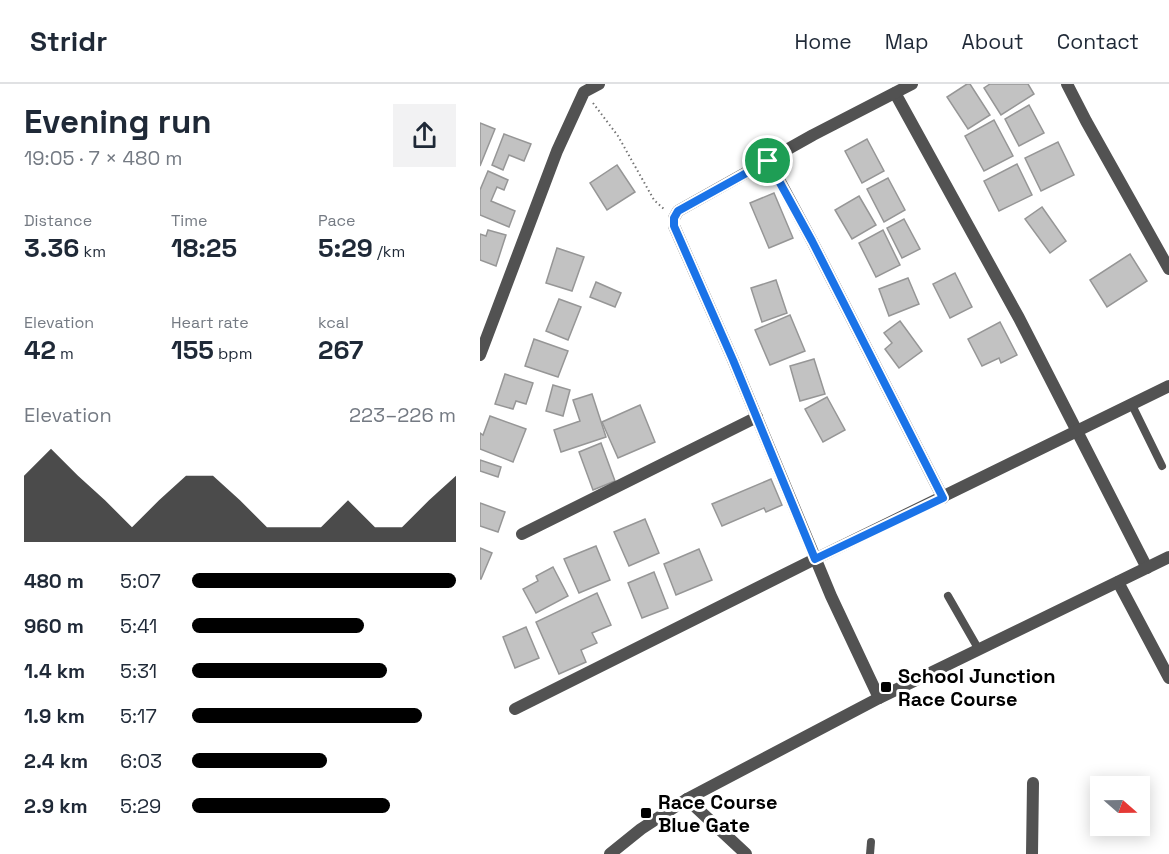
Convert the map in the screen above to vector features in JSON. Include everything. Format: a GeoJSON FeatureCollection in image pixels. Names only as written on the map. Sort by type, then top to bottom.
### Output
{"type":"FeatureCollection","features":[{"type":"Feature","properties":{"kind":"street"},"geometry":{"type":"LineString","coordinates":[[480,355],[556,151],[582,88],[599,84]]}},
{"type":"Feature","properties":{"kind":"street"},"geometry":{"type":"LineString","coordinates":[[879,698],[815,559],[757,417],[674,226],[674,218],[678,211],[912,84]]}},
{"type":"Feature","properties":{"kind":"street"},"geometry":{"type":"LineString","coordinates":[[1067,84],[1169,269]]}},
{"type":"Feature","properties":{"kind":"street"},"geometry":{"type":"LineString","coordinates":[[895,93],[1019,318],[1147,568]]}},
{"type":"Feature","properties":{"kind":"street"},"geometry":{"type":"LineString","coordinates":[[768,161],[817,251],[943,498]]}},
{"type":"Feature","properties":{"kind":"street"},"geometry":{"type":"LineString","coordinates":[[516,709],[815,559],[1077,433],[1169,386]]}},
{"type":"Feature","properties":{"kind":"street"},"geometry":{"type":"LineString","coordinates":[[522,534],[757,417]]}},
{"type":"Feature","properties":{"kind":"street"},"geometry":{"type":"LineString","coordinates":[[610,854],[641,829],[687,799],[879,698],[1169,557]]}},
{"type":"Feature","properties":{"kind":"street"},"geometry":{"type":"LineString","coordinates":[[1118,582],[1169,678]]}},
{"type":"Feature","properties":{"kind":"street"},"geometry":{"type":"LineString","coordinates":[[1032,854],[1033,783]]}},
{"type":"Feature","properties":{"kind":"street"},"geometry":{"type":"LineString","coordinates":[[687,799],[746,854]]}},
{"type":"Feature","properties":{"kind":"lane"},"geometry":{"type":"LineString","coordinates":[[1132,405],[1162,466]]}},
{"type":"Feature","properties":{"kind":"lane"},"geometry":{"type":"LineString","coordinates":[[948,596],[979,650]]}},
{"type":"Feature","properties":{"kind":"lane"},"geometry":{"type":"LineString","coordinates":[[870,854],[871,842]]}},
{"type":"Feature","properties":{"kind":"path"},"geometry":{"type":"LineString","coordinates":[[582,88],[618,136],[654,200],[674,218]]}},
{"type":"Feature","properties":{"kind":"building"},"geometry":{"type":"Polygon","coordinates":[[[970,84],[990,115],[968,129],[947,97],[970,84]]]}},
{"type":"Feature","properties":{"kind":"building"},"geometry":{"type":"Polygon","coordinates":[[[990,84],[1028,84],[1034,94],[1001,115],[984,88],[990,84]]]}},
{"type":"Feature","properties":{"kind":"building"},"geometry":{"type":"Polygon","coordinates":[[[1029,105],[1044,133],[1019,146],[1005,119],[1029,105]]]}},
{"type":"Feature","properties":{"kind":"building"},"geometry":{"type":"Polygon","coordinates":[[[994,120],[1013,156],[984,171],[965,136],[994,120]]]}},
{"type":"Feature","properties":{"kind":"building"},"geometry":{"type":"Polygon","coordinates":[[[480,123],[495,129],[480,166],[480,123]]]}},
{"type":"Feature","properties":{"kind":"building"},"geometry":{"type":"Polygon","coordinates":[[[504,134],[531,144],[524,161],[509,155],[503,170],[492,165],[504,134]]]}},
{"type":"Feature","properties":{"kind":"building"},"geometry":{"type":"Polygon","coordinates":[[[867,139],[884,171],[862,183],[845,151],[867,139]]]}},
{"type":"Feature","properties":{"kind":"building"},"geometry":{"type":"Polygon","coordinates":[[[1058,142],[1074,175],[1041,191],[1025,158],[1058,142]]]}},
{"type":"Feature","properties":{"kind":"building"},"geometry":{"type":"Polygon","coordinates":[[[1017,164],[1032,195],[999,211],[984,181],[1017,164]]]}},
{"type":"Feature","properties":{"kind":"building"},"geometry":{"type":"Polygon","coordinates":[[[617,165],[635,192],[607,210],[590,183],[617,165]]]}},
{"type":"Feature","properties":{"kind":"building"},"geometry":{"type":"Polygon","coordinates":[[[488,171],[508,180],[504,190],[497,187],[491,201],[515,211],[509,227],[480,215],[480,190],[488,171]]]}},
{"type":"Feature","properties":{"kind":"building"},"geometry":{"type":"Polygon","coordinates":[[[888,178],[905,210],[884,222],[867,189],[888,178]]]}},
{"type":"Feature","properties":{"kind":"building"},"geometry":{"type":"Polygon","coordinates":[[[774,193],[793,238],[769,248],[750,203],[774,193]]]}},
{"type":"Feature","properties":{"kind":"building"},"geometry":{"type":"Polygon","coordinates":[[[859,196],[876,225],[852,239],[835,210],[859,196]]]}},
{"type":"Feature","properties":{"kind":"building"},"geometry":{"type":"Polygon","coordinates":[[[1042,207],[1066,241],[1050,253],[1025,219],[1042,207]]]}},
{"type":"Feature","properties":{"kind":"building"},"geometry":{"type":"Polygon","coordinates":[[[904,219],[920,249],[902,258],[887,228],[904,219]]]}},
{"type":"Feature","properties":{"kind":"building"},"geometry":{"type":"Polygon","coordinates":[[[488,230],[506,235],[496,266],[480,260],[480,234],[486,236],[488,230]]]}},
{"type":"Feature","properties":{"kind":"building"},"geometry":{"type":"Polygon","coordinates":[[[883,230],[900,265],[876,277],[859,243],[883,230]]]}},
{"type":"Feature","properties":{"kind":"building"},"geometry":{"type":"Polygon","coordinates":[[[557,248],[584,257],[572,291],[546,283],[557,248]]]}},
{"type":"Feature","properties":{"kind":"building"},"geometry":{"type":"Polygon","coordinates":[[[1130,254],[1147,281],[1107,307],[1090,280],[1130,254]]]}},
{"type":"Feature","properties":{"kind":"building"},"geometry":{"type":"Polygon","coordinates":[[[955,273],[972,307],[950,318],[933,284],[955,273]]]}},
{"type":"Feature","properties":{"kind":"building"},"geometry":{"type":"Polygon","coordinates":[[[908,278],[919,304],[889,316],[879,289],[908,278]]]}},
{"type":"Feature","properties":{"kind":"building"},"geometry":{"type":"Polygon","coordinates":[[[776,280],[787,313],[762,322],[751,288],[776,280]]]}},
{"type":"Feature","properties":{"kind":"building"},"geometry":{"type":"Polygon","coordinates":[[[596,282],[621,293],[615,307],[590,297],[596,282]]]}},
{"type":"Feature","properties":{"kind":"building"},"geometry":{"type":"Polygon","coordinates":[[[559,299],[581,307],[568,340],[546,331],[559,299]]]}},
{"type":"Feature","properties":{"kind":"building"},"geometry":{"type":"Polygon","coordinates":[[[790,315],[805,351],[770,365],[755,330],[790,315]]]}},
{"type":"Feature","properties":{"kind":"building"},"geometry":{"type":"Polygon","coordinates":[[[900,321],[922,351],[899,368],[885,349],[892,343],[884,333],[900,321]]]}},
{"type":"Feature","properties":{"kind":"building"},"geometry":{"type":"Polygon","coordinates":[[[1000,322],[1017,355],[1001,363],[999,358],[982,366],[968,339],[1000,322]]]}},
{"type":"Feature","properties":{"kind":"building"},"geometry":{"type":"Polygon","coordinates":[[[534,339],[568,351],[558,377],[525,366],[534,339]]]}},
{"type":"Feature","properties":{"kind":"building"},"geometry":{"type":"Polygon","coordinates":[[[814,359],[825,394],[800,401],[790,366],[814,359]]]}},
{"type":"Feature","properties":{"kind":"building"},"geometry":{"type":"Polygon","coordinates":[[[505,374],[533,383],[526,404],[516,401],[513,409],[495,404],[505,374]]]}},
{"type":"Feature","properties":{"kind":"building"},"geometry":{"type":"Polygon","coordinates":[[[553,385],[570,390],[563,416],[546,411],[553,385]]]}},
{"type":"Feature","properties":{"kind":"building"},"geometry":{"type":"Polygon","coordinates":[[[592,394],[606,437],[561,452],[554,430],[580,421],[573,400],[592,394]]]}},
{"type":"Feature","properties":{"kind":"building"},"geometry":{"type":"Polygon","coordinates":[[[827,397],[845,430],[823,442],[805,409],[827,397]]]}},
{"type":"Feature","properties":{"kind":"building"},"geometry":{"type":"Polygon","coordinates":[[[640,405],[655,442],[618,458],[602,422],[640,405]]]}},
{"type":"Feature","properties":{"kind":"building"},"geometry":{"type":"Polygon","coordinates":[[[490,416],[526,429],[513,462],[480,449],[480,433],[483,435],[490,416]]]}},
{"type":"Feature","properties":{"kind":"building"},"geometry":{"type":"Polygon","coordinates":[[[601,443],[615,481],[593,490],[579,452],[601,443]]]}},
{"type":"Feature","properties":{"kind":"building"},"geometry":{"type":"Polygon","coordinates":[[[480,460],[501,467],[498,477],[480,471],[480,460]]]}},
{"type":"Feature","properties":{"kind":"building"},"geometry":{"type":"Polygon","coordinates":[[[771,479],[782,505],[766,512],[764,508],[722,526],[712,504],[771,479]]]}},
{"type":"Feature","properties":{"kind":"building"},"geometry":{"type":"Polygon","coordinates":[[[480,503],[505,512],[498,532],[480,526],[480,503]]]}},
{"type":"Feature","properties":{"kind":"building"},"geometry":{"type":"Polygon","coordinates":[[[645,519],[659,553],[629,566],[614,532],[645,519]]]}},
{"type":"Feature","properties":{"kind":"building"},"geometry":{"type":"Polygon","coordinates":[[[596,546],[610,580],[579,593],[564,559],[596,546]]]}},
{"type":"Feature","properties":{"kind":"building"},"geometry":{"type":"Polygon","coordinates":[[[480,548],[492,553],[481,579],[480,579],[480,548]]]}},
{"type":"Feature","properties":{"kind":"building"},"geometry":{"type":"Polygon","coordinates":[[[699,549],[712,580],[676,595],[664,564],[699,549]]]}},
{"type":"Feature","properties":{"kind":"building"},"geometry":{"type":"Polygon","coordinates":[[[553,567],[568,596],[536,613],[523,589],[538,581],[536,576],[553,567]]]}},
{"type":"Feature","properties":{"kind":"building"},"geometry":{"type":"Polygon","coordinates":[[[654,572],[668,608],[642,618],[628,583],[654,572]]]}},
{"type":"Feature","properties":{"kind":"building"},"geometry":{"type":"Polygon","coordinates":[[[597,593],[611,625],[592,633],[597,643],[581,650],[586,662],[559,674],[536,622],[597,593]]]}},
{"type":"Feature","properties":{"kind":"building"},"geometry":{"type":"Polygon","coordinates":[[[526,627],[539,658],[515,668],[503,637],[526,627]]]}},
{"type":"Feature","properties":{"kind":"place","name":"School Junction Race Course"},"geometry":{"type":"Point","coordinates":[886,687]}},
{"type":"Feature","properties":{"kind":"place","name":"Race Course Blue Gate"},"geometry":{"type":"Point","coordinates":[646,813]}},
{"type":"Feature","properties":{"kind":"route"},"geometry":{"type":"LineString","coordinates":[[768,161],[812,241],[943,498],[815,559],[733,360],[674,226],[674,218],[678,211],[768,161]]}}]}
